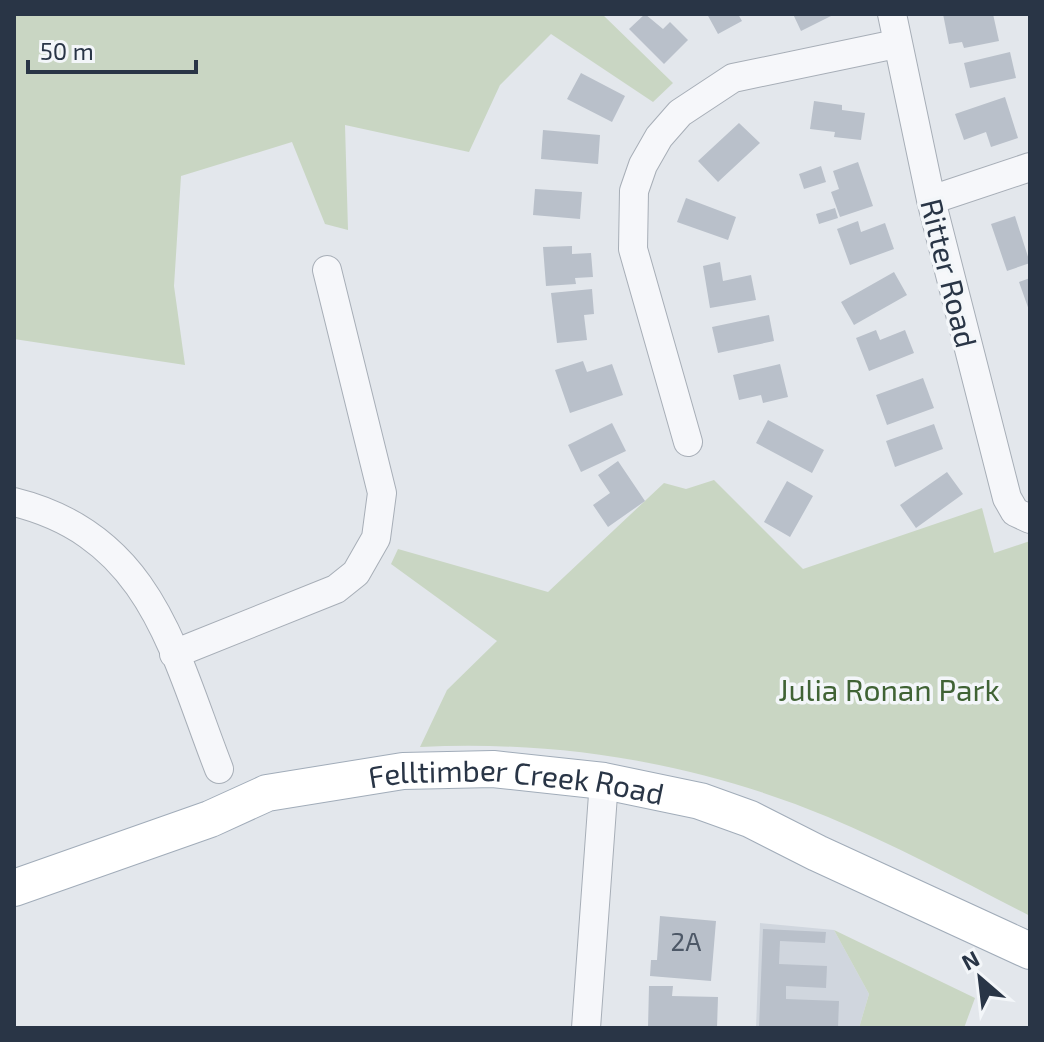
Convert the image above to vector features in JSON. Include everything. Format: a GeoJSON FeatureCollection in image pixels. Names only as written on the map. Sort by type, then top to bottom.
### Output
{"type":"FeatureCollection","features":[{"type":"Feature","properties":{"kind":"main road","name":"Felltimber Creek Road"},"geometry":{"type":"LineString","coordinates":[[14,888],[210,819],[266,816],[356,798],[402,794],[602,792],[700,801],[750,819],[1030,951]]}},
{"type":"Feature","properties":{"kind":"street","name":"Ritter Road"},"geometry":{"type":"LineString","coordinates":[[892,14],[931,200],[1007,498],[1015,512],[1030,519]]}},
{"type":"Feature","properties":{"kind":"street"},"geometry":{"type":"LineString","coordinates":[[688,442],[633,249],[634,191],[643,165],[659,137],[680,113],[733,78],[896,44]]}},
{"type":"Feature","properties":{"kind":"street"},"geometry":{"type":"LineString","coordinates":[[931,200],[1030,167]]}},
{"type":"Feature","properties":{"kind":"street"},"geometry":{"type":"LineString","coordinates":[[174,654],[336,589],[356,573],[376,538],[382,493],[327,270]]}},
{"type":"Feature","properties":{"kind":"street"},"geometry":{"type":"LineString","coordinates":[[14,502],[61,519],[99,541],[134,575],[158,614],[219,769]]}},
{"type":"Feature","properties":{"kind":"street"},"geometry":{"type":"LineString","coordinates":[[586,1028],[602,792]]}},
{"type":"Feature","properties":{"kind":"shaded area"},"geometry":{"type":"Polygon","coordinates":[[[760,923],[834,930],[869,994],[859,1028],[756,1028],[760,923]]]}},
{"type":"Feature","properties":{"kind":"green space"},"geometry":{"type":"Polygon","coordinates":[[[14,14],[602,14],[673,83],[653,102],[551,34],[500,85],[469,152],[345,125],[348,230],[325,224],[292,142],[181,176],[174,286],[185,365],[14,339],[14,14]]]}},
{"type":"Feature","properties":{"kind":"green space","name":"Julia Ronan Park"},"geometry":{"type":"Polygon","coordinates":[[[714,480],[803,569],[982,508],[994,553],[1030,541],[1030,916],[854,828],[729,782],[628,759],[576,752],[525,747],[420,747],[447,690],[497,641],[391,564],[398,549],[548,592],[664,483],[686,489],[714,480]]]}},
{"type":"Feature","properties":{"kind":"green space"},"geometry":{"type":"Polygon","coordinates":[[[834,930],[975,998],[964,1028],[859,1028],[869,994],[834,930]]]}},
{"type":"Feature","properties":{"kind":"building"},"geometry":{"type":"Polygon","coordinates":[[[645,14],[663,29],[670,22],[688,40],[664,64],[629,29],[645,14]]]}},
{"type":"Feature","properties":{"kind":"building"},"geometry":{"type":"Polygon","coordinates":[[[707,14],[738,14],[742,21],[718,34],[707,14]]]}},
{"type":"Feature","properties":{"kind":"building"},"geometry":{"type":"Polygon","coordinates":[[[793,14],[835,14],[801,31],[793,14]]]}},
{"type":"Feature","properties":{"kind":"building"},"geometry":{"type":"Polygon","coordinates":[[[943,14],[993,14],[999,41],[964,48],[962,42],[949,44],[943,14]]]}},
{"type":"Feature","properties":{"kind":"building"},"geometry":{"type":"Polygon","coordinates":[[[1010,52],[1016,78],[970,88],[964,63],[1010,52]]]}},
{"type":"Feature","properties":{"kind":"building"},"geometry":{"type":"Polygon","coordinates":[[[581,73],[625,96],[612,122],[567,99],[581,73]]]}},
{"type":"Feature","properties":{"kind":"building"},"geometry":{"type":"Polygon","coordinates":[[[1005,97],[1018,138],[991,147],[986,132],[964,140],[955,114],[1005,97]]]}},
{"type":"Feature","properties":{"kind":"building"},"geometry":{"type":"Polygon","coordinates":[[[814,101],[842,105],[842,110],[865,113],[861,140],[834,137],[835,132],[810,129],[814,101]]]}},
{"type":"Feature","properties":{"kind":"building"},"geometry":{"type":"Polygon","coordinates":[[[739,123],[760,143],[718,182],[698,161],[739,123]]]}},
{"type":"Feature","properties":{"kind":"building"},"geometry":{"type":"Polygon","coordinates":[[[543,130],[600,135],[598,164],[541,159],[543,130]]]}},
{"type":"Feature","properties":{"kind":"building"},"geometry":{"type":"Polygon","coordinates":[[[858,162],[873,206],[840,217],[831,192],[839,189],[833,171],[858,162]]]}},
{"type":"Feature","properties":{"kind":"building"},"geometry":{"type":"Polygon","coordinates":[[[821,166],[826,182],[804,189],[799,174],[821,166]]]}},
{"type":"Feature","properties":{"kind":"building"},"geometry":{"type":"Polygon","coordinates":[[[535,189],[582,192],[580,219],[533,215],[535,189]]]}},
{"type":"Feature","properties":{"kind":"building"},"geometry":{"type":"Polygon","coordinates":[[[686,198],[736,217],[728,240],[677,222],[686,198]]]}},
{"type":"Feature","properties":{"kind":"building"},"geometry":{"type":"Polygon","coordinates":[[[835,208],[838,218],[819,224],[816,214],[835,208]]]}},
{"type":"Feature","properties":{"kind":"building"},"geometry":{"type":"Polygon","coordinates":[[[1015,216],[1030,263],[1007,271],[991,224],[1015,216]]]}},
{"type":"Feature","properties":{"kind":"building"},"geometry":{"type":"Polygon","coordinates":[[[858,221],[861,232],[885,223],[894,249],[850,265],[837,229],[858,221]]]}},
{"type":"Feature","properties":{"kind":"building"},"geometry":{"type":"Polygon","coordinates":[[[572,246],[572,254],[591,253],[593,277],[575,278],[576,284],[546,286],[543,247],[572,246]]]}},
{"type":"Feature","properties":{"kind":"building"},"geometry":{"type":"Polygon","coordinates":[[[720,262],[723,281],[751,275],[756,300],[710,308],[703,266],[720,262]]]}},
{"type":"Feature","properties":{"kind":"building"},"geometry":{"type":"Polygon","coordinates":[[[894,272],[907,295],[854,325],[841,302],[894,272]]]}},
{"type":"Feature","properties":{"kind":"building"},"geometry":{"type":"Polygon","coordinates":[[[1030,278],[1030,313],[1019,282],[1030,278]]]}},
{"type":"Feature","properties":{"kind":"building"},"geometry":{"type":"Polygon","coordinates":[[[592,289],[594,314],[584,315],[587,340],[557,343],[551,293],[592,289]]]}},
{"type":"Feature","properties":{"kind":"building"},"geometry":{"type":"Polygon","coordinates":[[[769,315],[774,341],[718,353],[712,327],[769,315]]]}},
{"type":"Feature","properties":{"kind":"building"},"geometry":{"type":"Polygon","coordinates":[[[876,330],[880,340],[905,330],[914,353],[869,371],[856,338],[876,330]]]}},
{"type":"Feature","properties":{"kind":"building"},"geometry":{"type":"Polygon","coordinates":[[[583,361],[587,372],[612,364],[623,395],[570,413],[555,370],[583,361]]]}},
{"type":"Feature","properties":{"kind":"building"},"geometry":{"type":"Polygon","coordinates":[[[780,364],[788,397],[763,403],[761,395],[739,400],[733,375],[780,364]]]}},
{"type":"Feature","properties":{"kind":"building"},"geometry":{"type":"Polygon","coordinates":[[[923,378],[934,408],[887,425],[876,395],[923,378]]]}},
{"type":"Feature","properties":{"kind":"building"},"geometry":{"type":"Polygon","coordinates":[[[768,420],[824,450],[812,473],[756,443],[768,420]]]}},
{"type":"Feature","properties":{"kind":"building"},"geometry":{"type":"Polygon","coordinates":[[[612,423],[626,451],[581,472],[568,445],[612,423]]]}},
{"type":"Feature","properties":{"kind":"building"},"geometry":{"type":"Polygon","coordinates":[[[934,424],[943,449],[895,467],[886,441],[934,424]]]}},
{"type":"Feature","properties":{"kind":"building"},"geometry":{"type":"Polygon","coordinates":[[[618,461],[645,501],[608,527],[593,505],[610,493],[598,475],[618,461]]]}},
{"type":"Feature","properties":{"kind":"building"},"geometry":{"type":"Polygon","coordinates":[[[947,472],[963,494],[916,528],[900,505],[947,472]]]}},
{"type":"Feature","properties":{"kind":"building"},"geometry":{"type":"Polygon","coordinates":[[[787,481],[813,496],[790,537],[764,522],[787,481]]]}},
{"type":"Feature","properties":{"kind":"building"},"geometry":{"type":"Polygon","coordinates":[[[660,916],[716,921],[711,981],[650,976],[651,960],[657,960],[660,916]]]}},
{"type":"Feature","properties":{"kind":"building"},"geometry":{"type":"Polygon","coordinates":[[[763,929],[826,932],[825,943],[780,941],[779,964],[827,966],[826,988],[786,986],[786,999],[839,1001],[838,1028],[759,1028],[763,929]]]}},
{"type":"Feature","properties":{"kind":"building"},"geometry":{"type":"Polygon","coordinates":[[[649,986],[673,986],[672,996],[718,997],[717,1028],[648,1028],[649,986]]]}}]}
